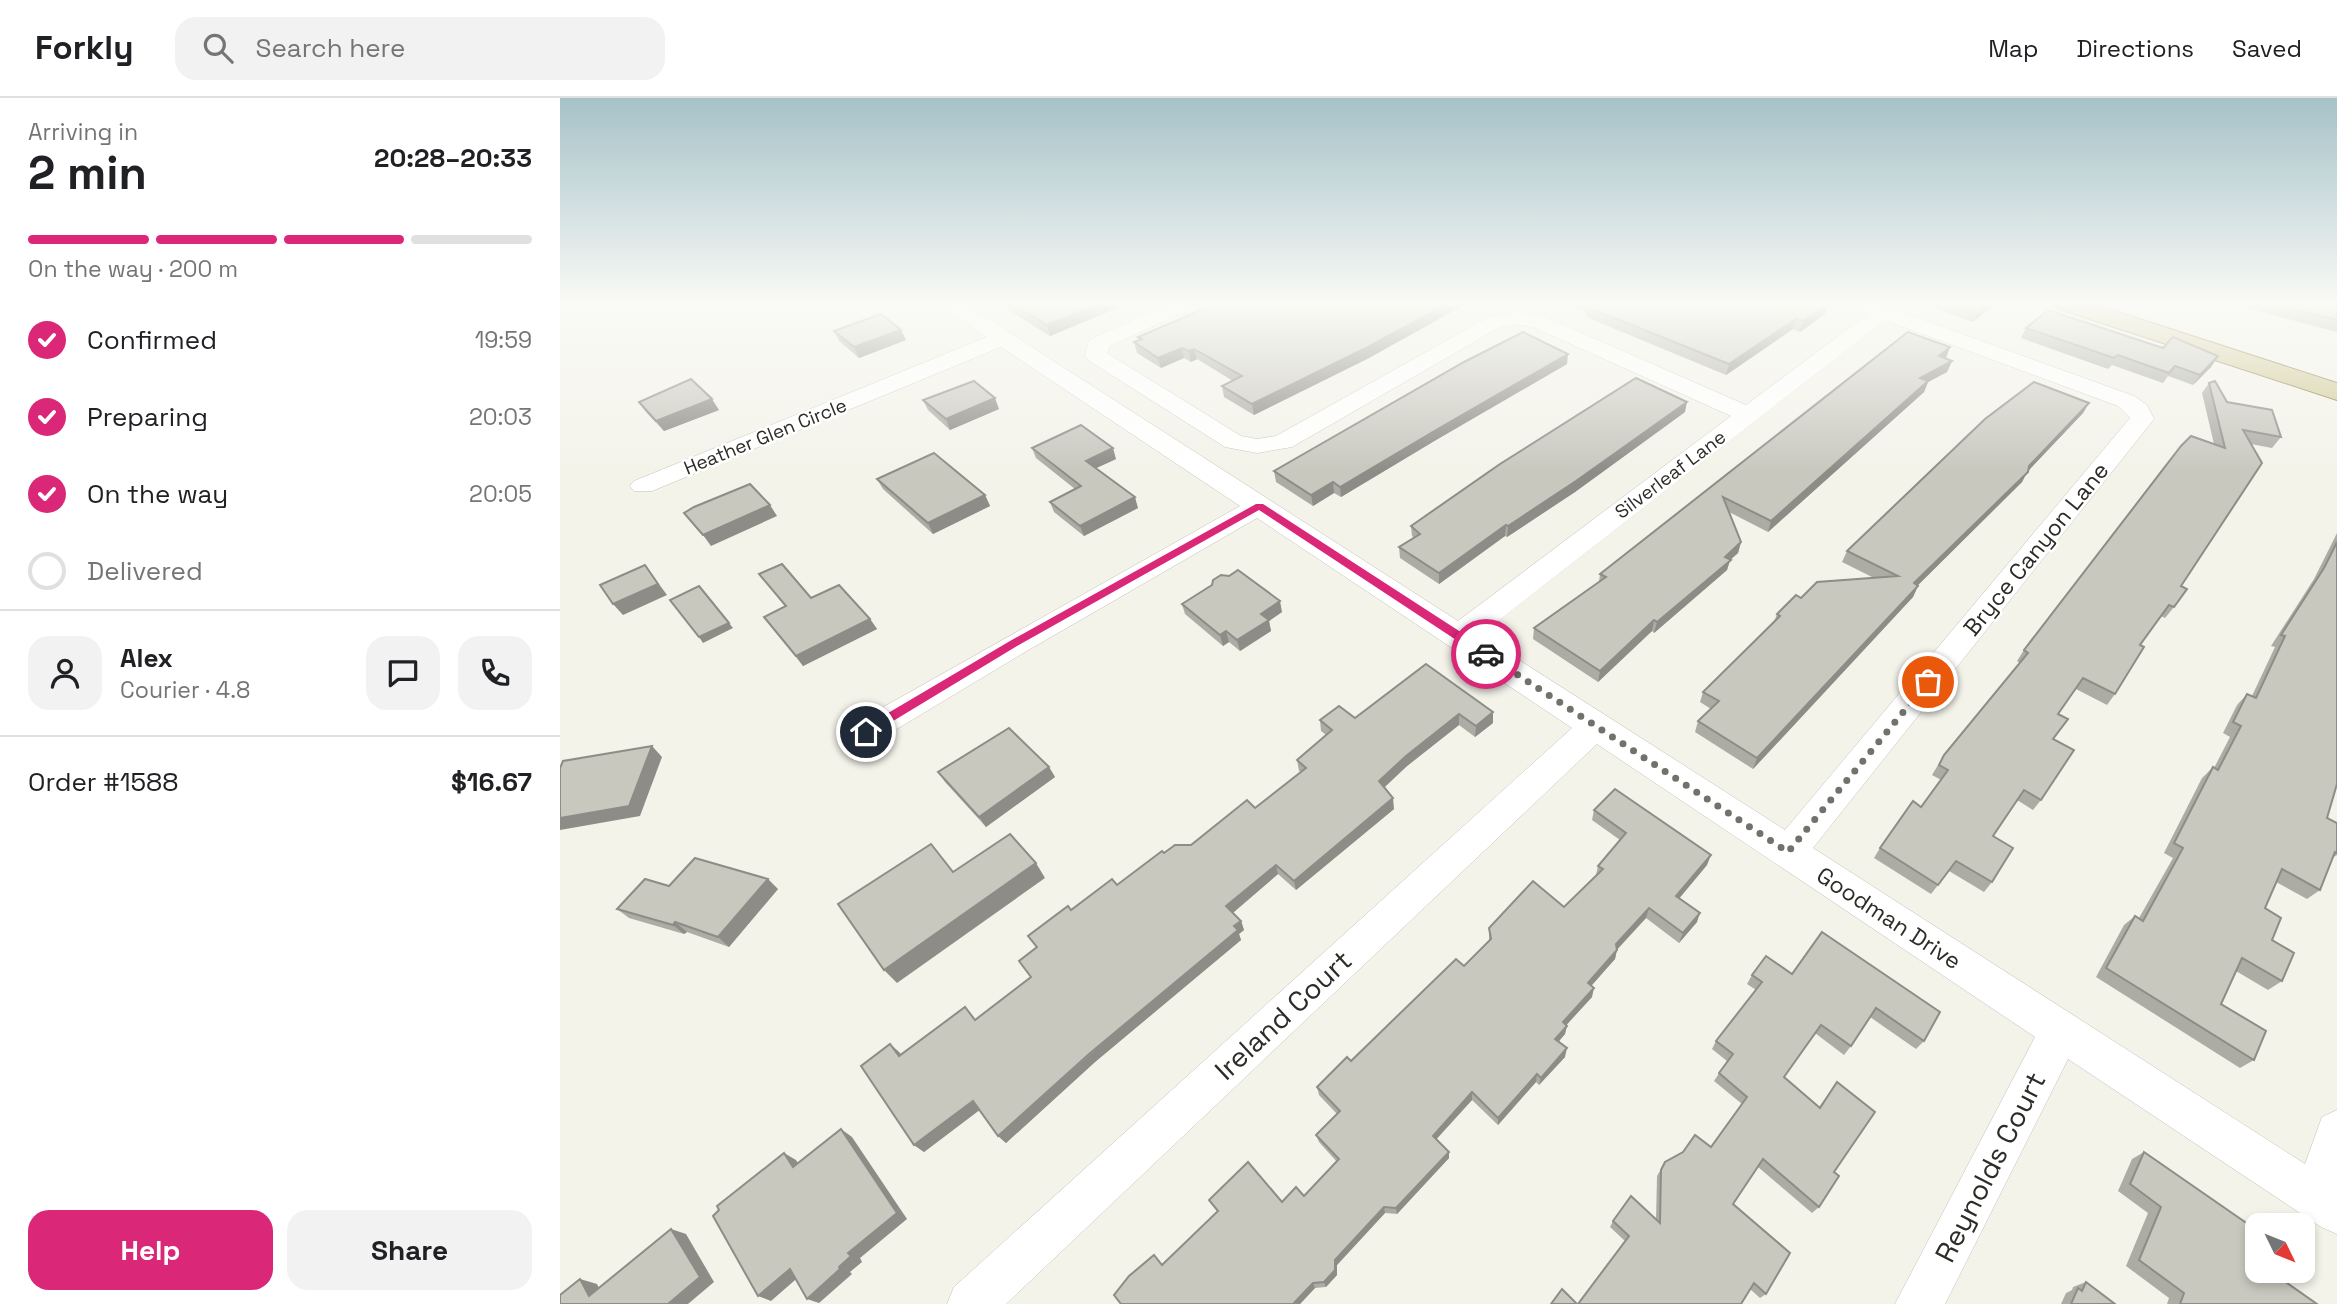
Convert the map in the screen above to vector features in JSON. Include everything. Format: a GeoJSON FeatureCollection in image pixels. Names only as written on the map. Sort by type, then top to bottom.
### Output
{"type":"FeatureCollection","features":[{"type":"Feature","properties":{"kind":"main road"},"geometry":{"type":"LineString","coordinates":[[2237,359],[2337,392]]}},
{"type":"Feature","properties":{"kind":"street","name":"Heather Glen Circle"},"geometry":{"type":"LineString","coordinates":[[643,486],[951,359]]}},
{"type":"Feature","properties":{"kind":"street","name":"Goodman Drive"},"geometry":{"type":"LineString","coordinates":[[1035,359],[2327,1205]]}},
{"type":"Feature","properties":{"kind":"street"},"geometry":{"type":"LineString","coordinates":[[1100,359],[1234,442],[1245,445],[1283,442],[1428,359]]}},
{"type":"Feature","properties":{"kind":"street"},"geometry":{"type":"LineString","coordinates":[[1624,359],[1749,415]]}},
{"type":"Feature","properties":{"kind":"street","name":"Silverleaf Lane"},"geometry":{"type":"LineString","coordinates":[[1458,636],[1821,359]]}},
{"type":"Feature","properties":{"kind":"street","name":"Bryce Canyon Lane"},"geometry":{"type":"LineString","coordinates":[[1788,852],[2142,419],[2137,408],[2126,401],[2012,359]]}},
{"type":"Feature","properties":{"kind":"street"},"geometry":{"type":"LineString","coordinates":[[866,732],[1014,644],[1259,506]]}},
{"type":"Feature","properties":{"kind":"street","name":"Ireland Court"},"geometry":{"type":"LineString","coordinates":[[971,1304],[1595,726]]}},
{"type":"Feature","properties":{"kind":"street","name":"Reynolds Court"},"geometry":{"type":"LineString","coordinates":[[1919,1304],[2061,1030]]}},
{"type":"Feature","properties":{"kind":"street"},"geometry":{"type":"LineString","coordinates":[[2327,1205],[2337,1132]]}},
{"type":"Feature","properties":{"kind":"building"},"geometry":{"type":"Polygon","coordinates":[[[1212,359],[1343,359],[1252,404],[1222,386],[1242,376],[1212,359]]]}},
{"type":"Feature","properties":{"kind":"building"},"geometry":{"type":"Polygon","coordinates":[[[1469,359],[1559,359],[1340,487],[1333,482],[1311,495],[1274,471],[1469,359]]]}},
{"type":"Feature","properties":{"kind":"building"},"geometry":{"type":"Polygon","coordinates":[[[1717,359],[1736,359],[1729,364],[1717,359]]]}},
{"type":"Feature","properties":{"kind":"building"},"geometry":{"type":"Polygon","coordinates":[[[1873,359],[1952,361],[1920,378],[1928,381],[1771,521],[1723,497],[1741,542],[1725,557],[1731,560],[1657,622],[1654,620],[1600,671],[1534,628],[1606,577],[1600,574],[1873,359]]]}},
{"type":"Feature","properties":{"kind":"building"},"geometry":{"type":"Polygon","coordinates":[[[2130,359],[2215,359],[2200,375],[2175,366],[2169,373],[2130,359]]]}},
{"type":"Feature","properties":{"kind":"building"},"geometry":{"type":"Polygon","coordinates":[[[1636,378],[1687,402],[1439,573],[1399,547],[1420,534],[1411,526],[1500,464],[1636,378]]]}},
{"type":"Feature","properties":{"kind":"building"},"geometry":{"type":"Polygon","coordinates":[[[691,379],[712,399],[656,421],[639,402],[691,379]]]}},
{"type":"Feature","properties":{"kind":"building"},"geometry":{"type":"Polygon","coordinates":[[[974,381],[995,398],[946,419],[923,400],[974,381]]]}},
{"type":"Feature","properties":{"kind":"building"},"geometry":{"type":"Polygon","coordinates":[[[2215,381],[2227,402],[2272,410],[2281,437],[2243,430],[2262,463],[2181,586],[2187,589],[2174,607],[2169,605],[2140,645],[2144,647],[2115,694],[2083,678],[2058,714],[2068,719],[2053,739],[2074,750],[2041,800],[2024,790],[1993,836],[2013,848],[1992,882],[1956,861],[1938,885],[1880,848],[1913,801],[1921,807],[1948,770],[1939,765],[1944,755],[2028,653],[2024,650],[2181,446],[2191,436],[2225,448],[2209,383],[2215,381]]]}},
{"type":"Feature","properties":{"kind":"building"},"geometry":{"type":"Polygon","coordinates":[[[2034,382],[2089,403],[2029,466],[2028,472],[1914,583],[1918,586],[1757,758],[1698,721],[1719,701],[1703,692],[1780,616],[1777,614],[1796,595],[1801,598],[1817,582],[1898,576],[1847,551],[1985,419],[2034,382]]]}},
{"type":"Feature","properties":{"kind":"building"},"geometry":{"type":"Polygon","coordinates":[[[1081,425],[1113,448],[1086,461],[1135,497],[1080,526],[1050,502],[1081,486],[1032,448],[1081,425]]]}},
{"type":"Feature","properties":{"kind":"building"},"geometry":{"type":"Polygon","coordinates":[[[934,453],[985,495],[928,523],[877,479],[934,453]]]}},
{"type":"Feature","properties":{"kind":"building"},"geometry":{"type":"Polygon","coordinates":[[[750,484],[770,505],[703,535],[684,513],[694,507],[750,484]]]}},
{"type":"Feature","properties":{"kind":"building"},"geometry":{"type":"Polygon","coordinates":[[[2337,542],[2337,784],[2327,818],[2337,823],[2337,853],[2335,852],[2320,890],[2282,869],[2265,908],[2281,918],[2272,940],[2294,953],[2282,981],[2242,958],[2221,1004],[2266,1031],[2254,1060],[2106,968],[2135,916],[2143,921],[2183,848],[2174,843],[2213,767],[2218,770],[2241,726],[2233,722],[2247,694],[2256,698],[2285,636],[2281,635],[2324,568],[2337,542]]]}},
{"type":"Feature","properties":{"kind":"building"},"geometry":{"type":"Polygon","coordinates":[[[782,564],[811,598],[839,585],[870,619],[796,656],[764,617],[786,606],[759,574],[782,564]]]}},
{"type":"Feature","properties":{"kind":"building"},"geometry":{"type":"Polygon","coordinates":[[[645,565],[658,584],[613,604],[600,585],[645,565]]]}},
{"type":"Feature","properties":{"kind":"building"},"geometry":{"type":"Polygon","coordinates":[[[1238,570],[1280,601],[1261,614],[1269,620],[1237,640],[1226,631],[1220,635],[1182,604],[1212,585],[1213,580],[1221,575],[1229,576],[1238,570]]]}},
{"type":"Feature","properties":{"kind":"building"},"geometry":{"type":"Polygon","coordinates":[[[699,586],[729,623],[699,637],[670,600],[699,586]]]}},
{"type":"Feature","properties":{"kind":"building"},"geometry":{"type":"Polygon","coordinates":[[[1426,664],[1493,712],[1476,726],[1459,714],[1406,756],[1379,781],[1393,798],[1294,881],[1276,865],[1226,906],[1241,921],[1234,926],[1238,930],[1089,1054],[998,1136],[973,1101],[914,1145],[861,1066],[890,1044],[899,1056],[965,1007],[975,1020],[1031,977],[1019,961],[1037,947],[1028,936],[1068,906],[1071,910],[1112,879],[1117,885],[1162,851],[1164,853],[1175,845],[1191,845],[1247,800],[1255,808],[1306,768],[1297,760],[1332,730],[1320,720],[1339,706],[1355,718],[1426,664]]]}},
{"type":"Feature","properties":{"kind":"building"},"geometry":{"type":"Polygon","coordinates":[[[1009,728],[1049,767],[979,817],[938,772],[1009,728]]]}},
{"type":"Feature","properties":{"kind":"building"},"geometry":{"type":"Polygon","coordinates":[[[652,746],[629,806],[560,818],[560,768],[563,761],[652,746]]]}},
{"type":"Feature","properties":{"kind":"building"},"geometry":{"type":"Polygon","coordinates":[[[1615,789],[1711,855],[1676,896],[1700,913],[1683,933],[1649,908],[1616,944],[1617,950],[1588,983],[1594,988],[1563,1022],[1567,1026],[1555,1039],[1567,1048],[1541,1078],[1537,1074],[1498,1118],[1472,1092],[1433,1136],[1449,1152],[1396,1208],[1384,1207],[1335,1260],[1335,1270],[1324,1282],[1313,1283],[1293,1304],[1121,1304],[1114,1295],[1129,1276],[1154,1255],[1162,1265],[1218,1211],[1209,1200],[1248,1162],[1282,1202],[1296,1187],[1304,1196],[1339,1159],[1316,1135],[1340,1111],[1317,1087],[1347,1057],[1351,1061],[1456,959],[1464,966],[1491,939],[1489,928],[1533,881],[1564,907],[1603,869],[1598,866],[1626,833],[1594,810],[1615,789]]]}},
{"type":"Feature","properties":{"kind":"building"},"geometry":{"type":"Polygon","coordinates":[[[1010,834],[1036,863],[884,970],[838,904],[931,844],[953,872],[1010,834]]]}},
{"type":"Feature","properties":{"kind":"building"},"geometry":{"type":"Polygon","coordinates":[[[695,858],[768,879],[718,937],[675,922],[673,925],[617,909],[645,879],[669,886],[695,858]]]}},
{"type":"Feature","properties":{"kind":"building"},"geometry":{"type":"Polygon","coordinates":[[[1822,932],[1940,1012],[1924,1041],[1876,1008],[1851,1046],[1821,1025],[1784,1077],[1820,1108],[1837,1082],[1875,1112],[1834,1172],[1839,1176],[1819,1207],[1763,1159],[1733,1204],[1790,1253],[1766,1294],[1754,1283],[1741,1304],[1578,1304],[1629,1236],[1613,1221],[1631,1196],[1660,1223],[1661,1170],[1665,1162],[1683,1152],[1695,1135],[1711,1147],[1747,1097],[1719,1073],[1733,1054],[1716,1041],[1762,982],[1752,975],[1766,956],[1792,974],[1822,932]]]}},
{"type":"Feature","properties":{"kind":"building"},"geometry":{"type":"Polygon","coordinates":[[[841,1129],[897,1213],[848,1253],[851,1256],[840,1269],[807,1299],[790,1269],[758,1296],[713,1216],[719,1210],[717,1206],[784,1153],[793,1167],[841,1129]]]}},
{"type":"Feature","properties":{"kind":"building"},"geometry":{"type":"Polygon","coordinates":[[[2144,1152],[2245,1222],[2245,1283],[2287,1283],[2317,1304],[2180,1304],[2184,1293],[2139,1260],[2161,1207],[2130,1184],[2144,1152]]]}},
{"type":"Feature","properties":{"kind":"building"},"geometry":{"type":"Polygon","coordinates":[[[671,1229],[700,1277],[668,1304],[560,1304],[560,1295],[580,1279],[589,1296],[671,1229]]]}},
{"type":"Feature","properties":{"kind":"building"},"geometry":{"type":"Polygon","coordinates":[[[2086,1282],[2115,1304],[2071,1304],[2078,1288],[2082,1291],[2086,1282]]]}},
{"type":"Feature","properties":{"kind":"building"},"geometry":{"type":"Polygon","coordinates":[[[1562,1289],[1577,1304],[1551,1304],[1562,1289]]]}},
{"type":"Feature","properties":{"kind":"way so far"},"geometry":{"type":"LineString","coordinates":[[1486,654],[1788,852],[1928,682]]}},
{"type":"Feature","properties":{"kind":"route"},"geometry":{"type":"LineString","coordinates":[[866,732],[1014,644],[1259,506],[1486,654]]}}]}
